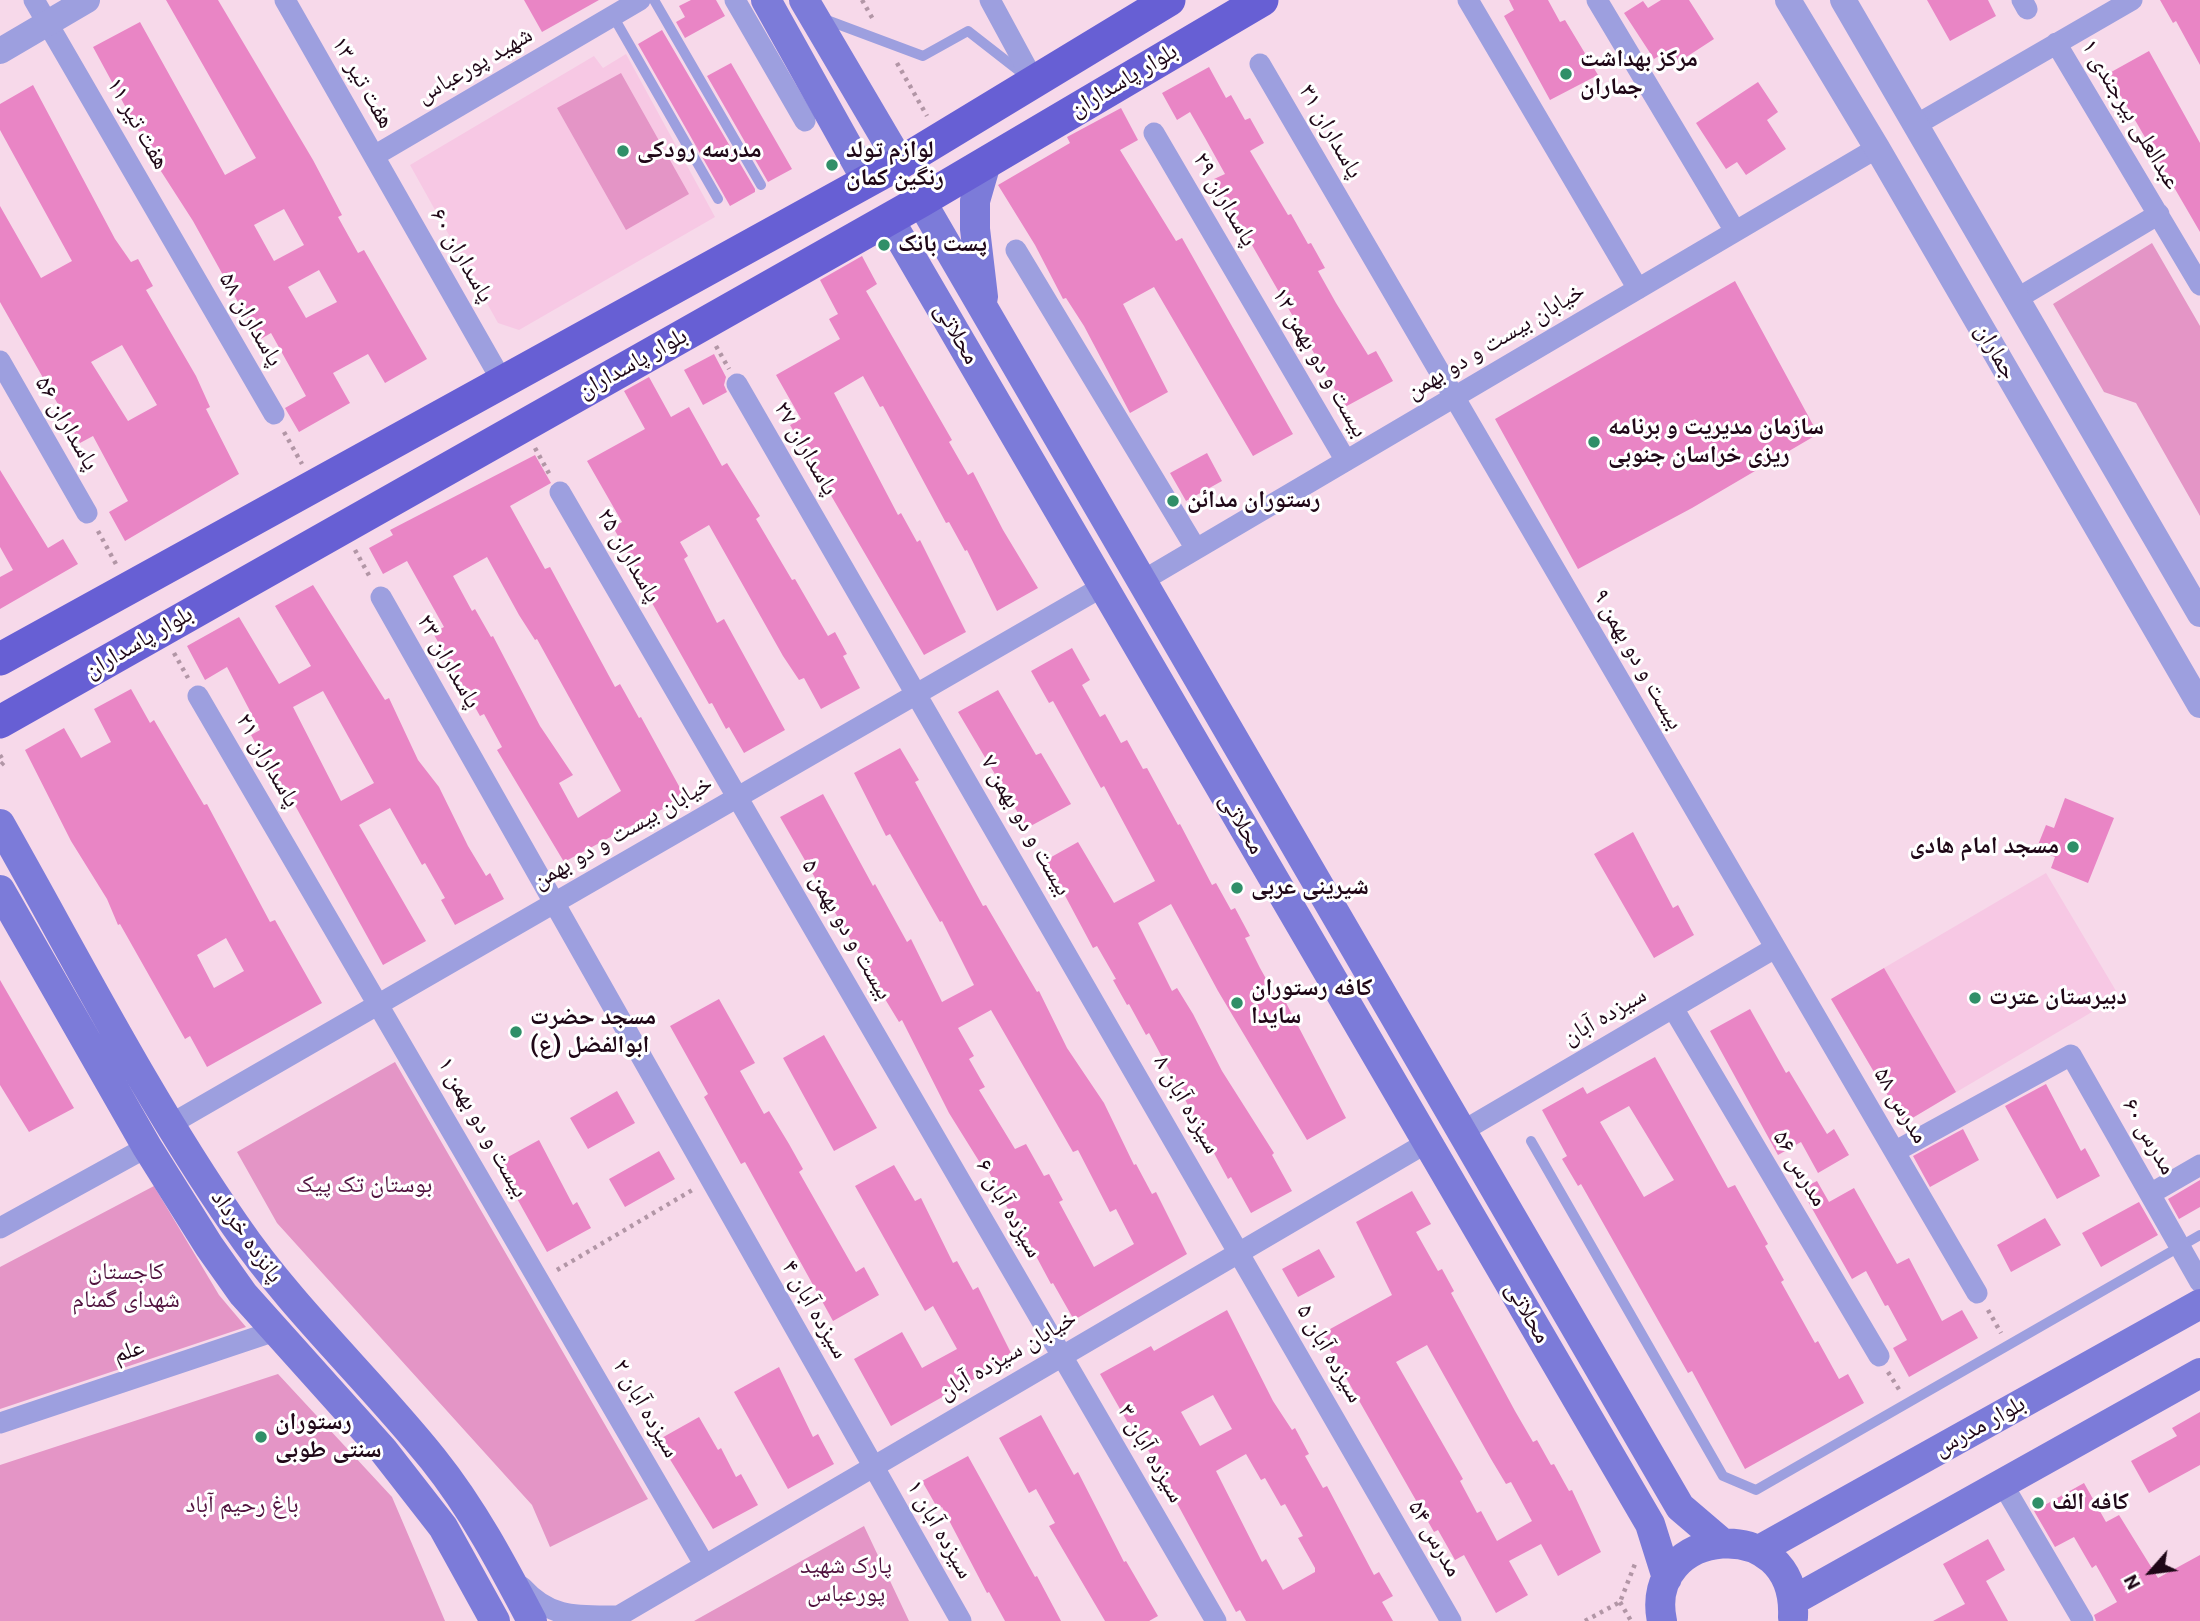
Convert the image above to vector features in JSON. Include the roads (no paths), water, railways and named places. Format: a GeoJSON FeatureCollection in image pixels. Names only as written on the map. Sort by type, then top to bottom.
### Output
{"type":"FeatureCollection","features":[{"type":"Feature","properties":{"kind":"main road"},"geometry":{"type":"LineString","coordinates":[[766,0],[889,219]]}},
{"type":"Feature","properties":{"kind":"main road","name":"بلوار پاسداران"},"geometry":{"type":"LineString","coordinates":[[0,659],[900,163],[1169,0]]}},
{"type":"Feature","properties":{"kind":"main road","name":"بلوار پاسداران"},"geometry":{"type":"LineString","coordinates":[[0,722],[921,201],[1262,0]]}},
{"type":"Feature","properties":{"kind":"main road"},"geometry":{"type":"LineString","coordinates":[[809,8],[921,201]]}},
{"type":"Feature","properties":{"kind":"main road"},"geometry":{"type":"LineString","coordinates":[[985,311],[975,229],[975,201],[986,163]]}},
{"type":"Feature","properties":{"kind":"main road","name":"محلاتی"},"geometry":{"type":"LineString","coordinates":[[921,201],[1680,1507],[1721,1542]]}},
{"type":"Feature","properties":{"kind":"main road","name":"محلاتی"},"geometry":{"type":"LineString","coordinates":[[889,219],[1650,1524],[1667,1578]]}},
{"type":"Feature","properties":{"kind":"main road","name":"پانزده خرداد"},"geometry":{"type":"LineString","coordinates":[[0,824],[170,1124],[235,1226],[270,1273],[432,1458],[474,1513],[532,1621]]}},
{"type":"Feature","properties":{"kind":"main road","name":"پانزده خرداد"},"geometry":{"type":"LineString","coordinates":[[0,890],[147,1147],[209,1246],[243,1294],[383,1450],[443,1527],[495,1621]]}},
{"type":"Feature","properties":{"kind":"main road","name":"بلوار مدرس"},"geometry":{"type":"LineString","coordinates":[[1759,1550],[2200,1304]]}},
{"type":"Feature","properties":{"kind":"main road"},"geometry":{"type":"LineString","coordinates":[[1656,1618],[1667,1578],[1689,1553],[1721,1542],[1741,1543],[1759,1550],[1776,1563],[1788,1580],[1793,1611],[2002,1483],[2200,1373]]}},
{"type":"Feature","properties":{"kind":"street","name":"هفت تیر ۱۱"},"geometry":{"type":"LineString","coordinates":[[34,0],[180,251]]}},
{"type":"Feature","properties":{"kind":"street"},"geometry":{"type":"LineString","coordinates":[[0,51],[87,0]]}},
{"type":"Feature","properties":{"kind":"street","name":"هفت تیر ۱۳"},"geometry":{"type":"LineString","coordinates":[[285,0],[374,156]]}},
{"type":"Feature","properties":{"kind":"street","name":"شهید پورعباس"},"geometry":{"type":"LineString","coordinates":[[374,156],[640,0]]}},
{"type":"Feature","properties":{"kind":"street"},"geometry":{"type":"LineString","coordinates":[[735,0],[805,121]]}},
{"type":"Feature","properties":{"kind":"street"},"geometry":{"type":"LineString","coordinates":[[990,0],[1035,83]]}},
{"type":"Feature","properties":{"kind":"street"},"geometry":{"type":"LineString","coordinates":[[1468,0],[1638,289]]}},
{"type":"Feature","properties":{"kind":"street"},"geometry":{"type":"LineString","coordinates":[[1597,0],[1735,231]]}},
{"type":"Feature","properties":{"kind":"street","name":"جماران"},"geometry":{"type":"LineString","coordinates":[[1788,0],[1877,148],[2200,705]]}},
{"type":"Feature","properties":{"kind":"street","name":"جماران"},"geometry":{"type":"LineString","coordinates":[[1843,0],[2200,614]]}},
{"type":"Feature","properties":{"kind":"street"},"geometry":{"type":"LineString","coordinates":[[1877,148],[2132,0]]}},
{"type":"Feature","properties":{"kind":"street","name":"عبدالعلی بیرجندی ۱"},"geometry":{"type":"LineString","coordinates":[[2056,43],[2200,285]]}},
{"type":"Feature","properties":{"kind":"street","name":"پاسداران ۳۱"},"geometry":{"type":"LineString","coordinates":[[1261,64],[1453,397]]}},
{"type":"Feature","properties":{"kind":"street","name":"پاسداران ۲۹"},"geometry":{"type":"LineString","coordinates":[[1154,133],[1248,293]]}},
{"type":"Feature","properties":{"kind":"street","name":"خیابان بیست و دو بهمن"},"geometry":{"type":"LineString","coordinates":[[1142,581],[1877,148]]}},
{"type":"Feature","properties":{"kind":"street","name":"پاسداران ۶۰"},"geometry":{"type":"LineString","coordinates":[[374,156],[502,381]]}},
{"type":"Feature","properties":{"kind":"street"},"geometry":{"type":"LineString","coordinates":[[2018,298],[2160,214]]}},
{"type":"Feature","properties":{"kind":"street"},"geometry":{"type":"LineString","coordinates":[[1016,250],[1195,549]]}},
{"type":"Feature","properties":{"kind":"street","name":"پاسداران ۵۸"},"geometry":{"type":"LineString","coordinates":[[180,251],[274,414]]}},
{"type":"Feature","properties":{"kind":"street","name":"بیست و دو بهمن ۱۲"},"geometry":{"type":"LineString","coordinates":[[1248,293],[1346,461]]}},
{"type":"Feature","properties":{"kind":"street","name":"پاسداران ۵۶"},"geometry":{"type":"LineString","coordinates":[[0,361],[87,513]]}},
{"type":"Feature","properties":{"kind":"street","name":"پاسداران ۲۷"},"geometry":{"type":"LineString","coordinates":[[737,384],[917,693]]}},
{"type":"Feature","properties":{"kind":"street","name":"بیست و دو بهمن ۹"},"geometry":{"type":"LineString","coordinates":[[1453,397],[1775,948]]}},
{"type":"Feature","properties":{"kind":"street","name":"پاسداران ۲۵"},"geometry":{"type":"LineString","coordinates":[[560,492],[739,796]]}},
{"type":"Feature","properties":{"kind":"street","name":"خیابان بیست و دو بهمن"},"geometry":{"type":"LineString","coordinates":[[170,1124],[1102,587]]}},
{"type":"Feature","properties":{"kind":"street","name":"پاسداران ۲۳"},"geometry":{"type":"LineString","coordinates":[[381,597],[555,903]]}},
{"type":"Feature","properties":{"kind":"street","name":"بیست و دو بهمن ۷"},"geometry":{"type":"LineString","coordinates":[[917,693],[1087,986]]}},
{"type":"Feature","properties":{"kind":"street","name":"پاسداران ۲۱"},"geometry":{"type":"LineString","coordinates":[[198,696],[379,1004]]}},
{"type":"Feature","properties":{"kind":"street","name":"بیست و دو بهمن ۵"},"geometry":{"type":"LineString","coordinates":[[739,796],[908,1090]]}},
{"type":"Feature","properties":{"kind":"street","name":"سیزده آبان ۴"},"geometry":{"type":"LineString","coordinates":[[555,903],[872,1466]]}},
{"type":"Feature","properties":{"kind":"street","name":"سیزده آبان"},"geometry":{"type":"LineString","coordinates":[[1461,1132],[1775,948]]}},
{"type":"Feature","properties":{"kind":"street","name":"مدرس ۵۸"},"geometry":{"type":"LineString","coordinates":[[1775,948],[1977,1293]]}},
{"type":"Feature","properties":{"kind":"street","name":"سیزده آبان ۸"},"geometry":{"type":"LineString","coordinates":[[1087,986],[1240,1251]]}},
{"type":"Feature","properties":{"kind":"street","name":"بیست و دو بهمن ۱"},"geometry":{"type":"LineString","coordinates":[[379,1004],[541,1279]]}},
{"type":"Feature","properties":{"kind":"street","name":"مدرس ۵۶"},"geometry":{"type":"LineString","coordinates":[[1673,1008],[1879,1356]]}},
{"type":"Feature","properties":{"kind":"street","name":"مدرس ۶۰"},"geometry":{"type":"LineString","coordinates":[[1896,1151],[2071,1055],[2200,1282]]}},
{"type":"Feature","properties":{"kind":"street","name":"سیزده آبان ۶"},"geometry":{"type":"LineString","coordinates":[[908,1090],[1062,1355]]}},
{"type":"Feature","properties":{"kind":"street","name":"خیابان سیزده آبان"},"geometry":{"type":"LineString","coordinates":[[504,1567],[537,1603],[569,1616],[612,1618],[1428,1142]]}},
{"type":"Feature","properties":{"kind":"street"},"geometry":{"type":"LineString","coordinates":[[0,1228],[147,1147]]}},
{"type":"Feature","properties":{"kind":"street"},"geometry":{"type":"LineString","coordinates":[[2151,1195],[2200,1165]]}},
{"type":"Feature","properties":{"kind":"street","name":"سیزده آبان ۵"},"geometry":{"type":"LineString","coordinates":[[1240,1251],[1372,1483]]}},
{"type":"Feature","properties":{"kind":"street","name":"سیزده آبان ۲"},"geometry":{"type":"LineString","coordinates":[[541,1279],[704,1564]]}},
{"type":"Feature","properties":{"kind":"street","name":"علم"},"geometry":{"type":"LineString","coordinates":[[0,1423],[275,1331]]}},
{"type":"Feature","properties":{"kind":"street","name":"سیزده آبان ۳"},"geometry":{"type":"LineString","coordinates":[[1062,1355],[1216,1621]]}},
{"type":"Feature","properties":{"kind":"street","name":"سیزده آبان ۱"},"geometry":{"type":"LineString","coordinates":[[872,1466],[961,1621]]}},
{"type":"Feature","properties":{"kind":"street","name":"مدرس ۵۴"},"geometry":{"type":"LineString","coordinates":[[1372,1483],[1451,1621]]}},
{"type":"Feature","properties":{"kind":"street"},"geometry":{"type":"LineString","coordinates":[[2002,1483],[2083,1621]]}},
{"type":"Feature","properties":{"kind":"lane"},"geometry":{"type":"LineString","coordinates":[[654,0],[761,185]]}},
{"type":"Feature","properties":{"kind":"lane"},"geometry":{"type":"LineString","coordinates":[[809,8],[887,44],[923,56],[968,31],[1035,83]]}},
{"type":"Feature","properties":{"kind":"lane"},"geometry":{"type":"LineString","coordinates":[[613,16],[718,199]]}},
{"type":"Feature","properties":{"kind":"lane"},"geometry":{"type":"LineString","coordinates":[[1531,1141],[1723,1476],[1756,1490],[2200,1235]]}},
{"type":"Feature","properties":{"kind":"place","name":"مرکز بهداشت جماران"},"geometry":{"type":"Point","coordinates":[1566,74]}},
{"type":"Feature","properties":{"kind":"place","name":"مدرسه رودکی"},"geometry":{"type":"Point","coordinates":[623,151]}},
{"type":"Feature","properties":{"kind":"place","name":"لوازم تولد رنگین کمان"},"geometry":{"type":"Point","coordinates":[832,165]}},
{"type":"Feature","properties":{"kind":"place","name":"پست بانک"},"geometry":{"type":"Point","coordinates":[884,245]}},
{"type":"Feature","properties":{"kind":"place","name":"سازمان مدیریت و برنامه ریزی خراسان جنوبی"},"geometry":{"type":"Point","coordinates":[1594,442]}},
{"type":"Feature","properties":{"kind":"place","name":"رستوران مدائن"},"geometry":{"type":"Point","coordinates":[1173,501]}},
{"type":"Feature","properties":{"kind":"place","name":"مسجد امام هادی"},"geometry":{"type":"Point","coordinates":[2073,847]}},
{"type":"Feature","properties":{"kind":"place","name":"شیرینی عربی"},"geometry":{"type":"Point","coordinates":[1237,888]}},
{"type":"Feature","properties":{"kind":"place","name":"دبیرستان عترت"},"geometry":{"type":"Point","coordinates":[1975,998]}},
{"type":"Feature","properties":{"kind":"place","name":"کافه رستوران سایدا"},"geometry":{"type":"Point","coordinates":[1237,1003]}},
{"type":"Feature","properties":{"kind":"place","name":"مسجد حضرت ابوالفضل (ع)"},"geometry":{"type":"Point","coordinates":[516,1032]}},
{"type":"Feature","properties":{"kind":"place","name":"رستوران سنتی طوبی"},"geometry":{"type":"Point","coordinates":[261,1437]}},
{"type":"Feature","properties":{"kind":"place","name":"کافه الف"},"geometry":{"type":"Point","coordinates":[2038,1503]}},
{"type":"Feature","properties":{"kind":"park label","name":"بوستان تک پیک"},"geometry":{"type":"Point","coordinates":[364,1186]}},
{"type":"Feature","properties":{"kind":"park label","name":"کاجستان شهدای گمنام"},"geometry":{"type":"Point","coordinates":[126,1287]}},
{"type":"Feature","properties":{"kind":"park label","name":"باغ رحیم آباد"},"geometry":{"type":"Point","coordinates":[242,1506]}},
{"type":"Feature","properties":{"kind":"park label","name":"پارک شهید پورعباس"},"geometry":{"type":"Point","coordinates":[846,1581]}}]}
